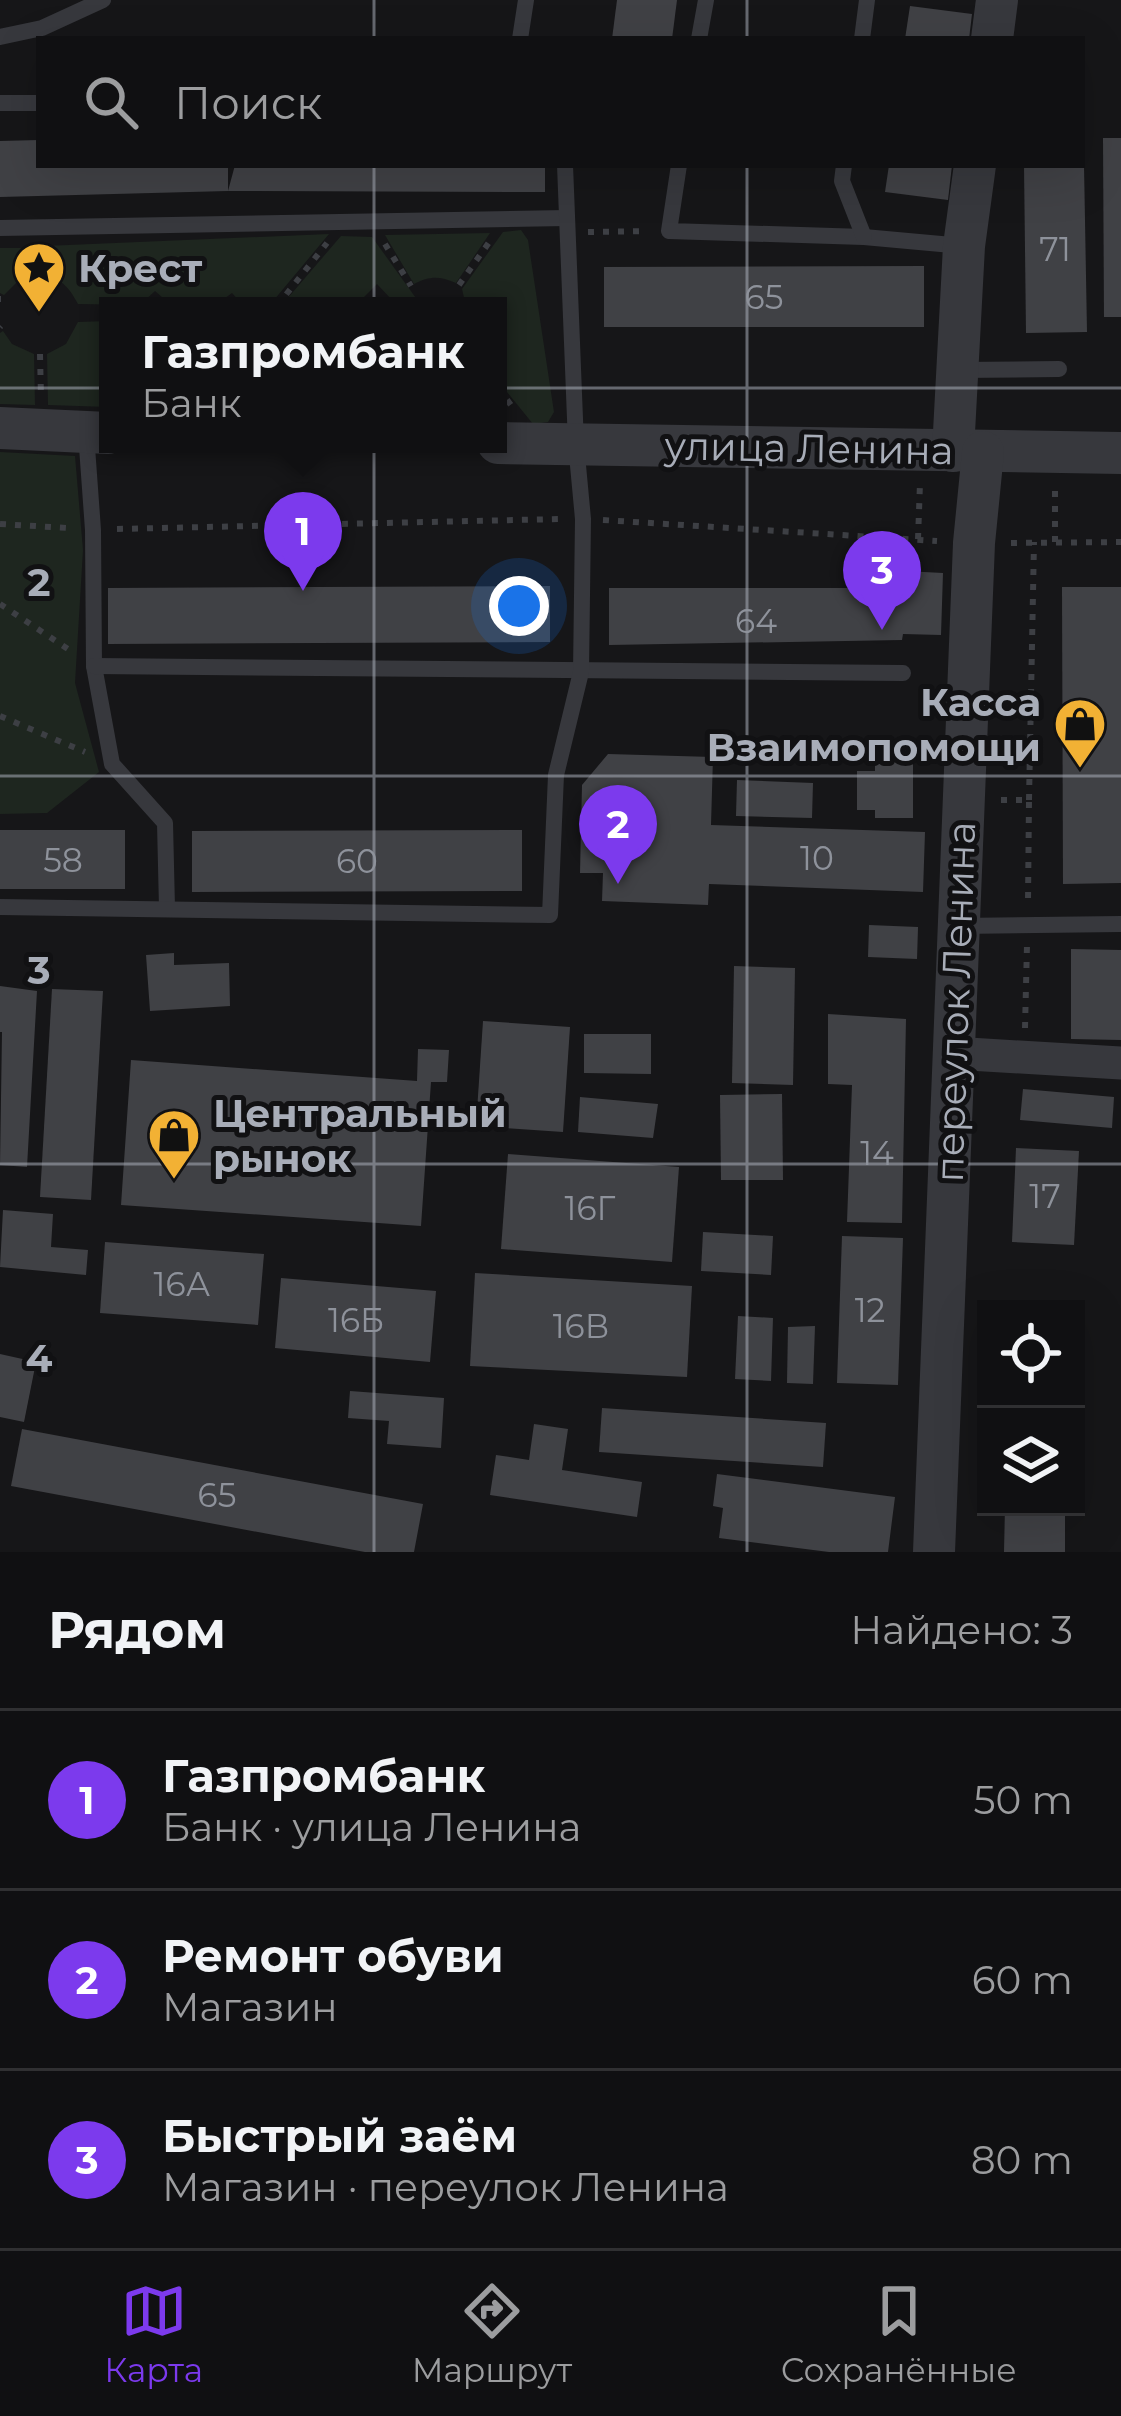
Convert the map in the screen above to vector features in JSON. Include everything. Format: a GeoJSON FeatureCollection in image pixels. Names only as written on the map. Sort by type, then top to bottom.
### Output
{"type":"FeatureCollection","features":[{"type":"Feature","properties":{"kind":"street"},"geometry":{"type":"LineString","coordinates":[[992,36],[997,0]]}},
{"type":"Feature","properties":{"kind":"street","name":"переулок Ленина"},"geometry":{"type":"LineString","coordinates":[[934,1552],[974,543],[957,370],[964,246],[975,168]]}},
{"type":"Feature","properties":{"kind":"street"},"geometry":{"type":"LineString","coordinates":[[0,428],[97,433]]}},
{"type":"Feature","properties":{"kind":"street","name":"улица Ленина"},"geometry":{"type":"LineString","coordinates":[[507,443],[1121,453]]}},
{"type":"Feature","properties":{"kind":"street"},"geometry":{"type":"LineString","coordinates":[[952,1053],[1121,1063]]}},
{"type":"Feature","properties":{"kind":"lane"},"geometry":{"type":"LineString","coordinates":[[0,37],[42,28],[103,0]]}},
{"type":"Feature","properties":{"kind":"lane"},"geometry":{"type":"LineString","coordinates":[[520,36],[526,0]]}},
{"type":"Feature","properties":{"kind":"lane"},"geometry":{"type":"LineString","coordinates":[[700,36],[706,0]]}},
{"type":"Feature","properties":{"kind":"lane"},"geometry":{"type":"LineString","coordinates":[[862,36],[867,0]]}},
{"type":"Feature","properties":{"kind":"lane"},"geometry":{"type":"LineString","coordinates":[[0,103],[36,103]]}},
{"type":"Feature","properties":{"kind":"lane"},"geometry":{"type":"LineString","coordinates":[[0,907],[550,915],[556,775],[581,672],[583,519],[565,168]]}},
{"type":"Feature","properties":{"kind":"lane"},"geometry":{"type":"LineString","coordinates":[[680,168],[669,231],[864,237],[964,246]]}},
{"type":"Feature","properties":{"kind":"lane"},"geometry":{"type":"LineString","coordinates":[[844,168],[842,181],[864,237]]}},
{"type":"Feature","properties":{"kind":"lane"},"geometry":{"type":"LineString","coordinates":[[0,228],[506,218],[568,225]]}},
{"type":"Feature","properties":{"kind":"lane"},"geometry":{"type":"LineString","coordinates":[[957,370],[1059,369]]}},
{"type":"Feature","properties":{"kind":"lane"},"geometry":{"type":"LineString","coordinates":[[97,433],[94,666],[112,764],[165,823],[166,908]]}},
{"type":"Feature","properties":{"kind":"lane"},"geometry":{"type":"LineString","coordinates":[[94,666],[902,673]]}},
{"type":"Feature","properties":{"kind":"lane"},"geometry":{"type":"LineString","coordinates":[[957,926],[1121,924]]}},
{"type":"Feature","properties":{"kind":"path"},"geometry":{"type":"LineString","coordinates":[[459,285],[506,218]]}},
{"type":"Feature","properties":{"kind":"path"},"geometry":{"type":"LineString","coordinates":[[371,221],[412,286]]}},
{"type":"Feature","properties":{"kind":"path"},"geometry":{"type":"LineString","coordinates":[[284,297],[344,222]]}},
{"type":"Feature","properties":{"kind":"path"},"geometry":{"type":"LineString","coordinates":[[568,225],[669,231]]}},
{"type":"Feature","properties":{"kind":"path"},"geometry":{"type":"LineString","coordinates":[[1029,800],[1034,542]]}},
{"type":"Feature","properties":{"kind":"path"},"geometry":{"type":"LineString","coordinates":[[0,604],[94,666]]}},
{"type":"Feature","properties":{"kind":"path"},"geometry":{"type":"LineString","coordinates":[[0,716],[112,764]]}},
{"type":"Feature","properties":{"kind":"shaded area"},"geometry":{"type":"Polygon","coordinates":[[[521,230],[528,240],[554,412],[548,422],[533,424],[507,392],[507,297],[464,297],[462,289],[503,232],[521,230]]]}},
{"type":"Feature","properties":{"kind":"shaded area"},"geometry":{"type":"Polygon","coordinates":[[[490,233],[456,283],[435,278],[414,284],[385,235],[490,233]]]}},
{"type":"Feature","properties":{"kind":"shaded area"},"geometry":{"type":"Polygon","coordinates":[[[329,234],[276,297],[236,297],[232,293],[227,297],[162,297],[155,291],[149,297],[99,297],[99,304],[78,304],[65,286],[45,274],[45,246],[329,234]]]}},
{"type":"Feature","properties":{"kind":"shaded area"},"geometry":{"type":"Polygon","coordinates":[[[341,236],[372,237],[415,297],[389,297],[377,284],[364,297],[289,297],[341,236]]]}},
{"type":"Feature","properties":{"kind":"shaded area"},"geometry":{"type":"Polygon","coordinates":[[[0,248],[31,248],[31,275],[4,295],[0,293],[0,248]]]}},
{"type":"Feature","properties":{"kind":"shaded area"},"geometry":{"type":"Polygon","coordinates":[[[99,321],[99,407],[48,405],[47,354],[66,344],[78,322],[99,321]]]}},
{"type":"Feature","properties":{"kind":"shaded area"},"geometry":{"type":"Polygon","coordinates":[[[3,331],[12,344],[34,354],[35,405],[0,404],[3,331]]]}},
{"type":"Feature","properties":{"kind":"shaded area"},"geometry":{"type":"Polygon","coordinates":[[[0,452],[75,456],[83,550],[75,683],[99,772],[47,813],[0,814],[0,452]]]}},
{"type":"Feature","properties":{"kind":"building"},"geometry":{"type":"Polygon","coordinates":[[[617,0],[677,0],[672,36],[612,36],[617,0]]]}},
{"type":"Feature","properties":{"kind":"building"},"geometry":{"type":"Polygon","coordinates":[[[910,6],[972,14],[969,36],[905,36],[910,6]]]}},
{"type":"Feature","properties":{"kind":"building"},"geometry":{"type":"Polygon","coordinates":[[[1103,138],[1121,138],[1121,317],[1104,317],[1103,138]]]}},
{"type":"Feature","properties":{"kind":"building"},"geometry":{"type":"Polygon","coordinates":[[[36,140],[36,168],[228,168],[228,191],[0,197],[0,141],[36,140]]]}},
{"type":"Feature","properties":{"kind":"building"},"geometry":{"type":"Polygon","coordinates":[[[234,168],[545,168],[545,192],[228,191],[234,168]]]}},
{"type":"Feature","properties":{"kind":"building"},"geometry":{"type":"Polygon","coordinates":[[[889,168],[952,168],[948,200],[885,192],[889,168]]]}},
{"type":"Feature","properties":{"kind":"building"},"geometry":{"type":"Polygon","coordinates":[[[1024,168],[1084,168],[1087,332],[1026,333],[1024,168]]]}},
{"type":"Feature","properties":{"kind":"building"},"geometry":{"type":"Polygon","coordinates":[[[924,266],[924,327],[604,327],[604,267],[924,266]]]}},
{"type":"Feature","properties":{"kind":"building"},"geometry":{"type":"Polygon","coordinates":[[[905,571],[943,573],[941,635],[903,634],[902,640],[609,645],[609,588],[904,588],[905,571]]]}},
{"type":"Feature","properties":{"kind":"building"},"geometry":{"type":"Polygon","coordinates":[[[550,586],[550,642],[108,644],[108,588],[550,586]]]}},
{"type":"Feature","properties":{"kind":"building"},"geometry":{"type":"Polygon","coordinates":[[[1062,587],[1121,587],[1121,883],[1063,884],[1062,587]]]}},
{"type":"Feature","properties":{"kind":"building"},"geometry":{"type":"Polygon","coordinates":[[[608,754],[713,757],[711,825],[925,832],[923,892],[709,884],[708,905],[602,901],[603,873],[580,873],[582,785],[608,754]]]}},
{"type":"Feature","properties":{"kind":"building"},"geometry":{"type":"Polygon","coordinates":[[[875,756],[913,756],[913,818],[875,818],[875,810],[857,810],[857,771],[875,771],[875,756]]]}},
{"type":"Feature","properties":{"kind":"building"},"geometry":{"type":"Polygon","coordinates":[[[737,780],[813,783],[812,818],[736,816],[737,780]]]}},
{"type":"Feature","properties":{"kind":"building"},"geometry":{"type":"Polygon","coordinates":[[[0,830],[125,830],[125,889],[0,889],[0,830]]]}},
{"type":"Feature","properties":{"kind":"building"},"geometry":{"type":"Polygon","coordinates":[[[522,830],[522,891],[192,892],[192,831],[522,830]]]}},
{"type":"Feature","properties":{"kind":"building"},"geometry":{"type":"Polygon","coordinates":[[[869,925],[918,927],[917,959],[868,957],[869,925]]]}},
{"type":"Feature","properties":{"kind":"building"},"geometry":{"type":"Polygon","coordinates":[[[1071,949],[1121,950],[1121,1040],[1071,1039],[1071,949]]]}},
{"type":"Feature","properties":{"kind":"building"},"geometry":{"type":"Polygon","coordinates":[[[174,953],[174,965],[229,963],[230,1006],[150,1011],[146,955],[174,953]]]}},
{"type":"Feature","properties":{"kind":"building"},"geometry":{"type":"Polygon","coordinates":[[[734,966],[795,968],[793,1085],[732,1083],[734,966]]]}},
{"type":"Feature","properties":{"kind":"building"},"geometry":{"type":"Polygon","coordinates":[[[0,986],[37,991],[27,1167],[0,1165],[0,986]]]}},
{"type":"Feature","properties":{"kind":"building"},"geometry":{"type":"Polygon","coordinates":[[[52,989],[103,991],[91,1200],[40,1197],[52,989]]]}},
{"type":"Feature","properties":{"kind":"building"},"geometry":{"type":"Polygon","coordinates":[[[828,1014],[906,1019],[902,1223],[847,1222],[852,1085],[828,1084],[828,1014]]]}},
{"type":"Feature","properties":{"kind":"building"},"geometry":{"type":"Polygon","coordinates":[[[483,1021],[570,1027],[563,1132],[476,1126],[483,1021]]]}},
{"type":"Feature","properties":{"kind":"building"},"geometry":{"type":"Polygon","coordinates":[[[584,1034],[651,1034],[651,1074],[584,1073],[584,1034]]]}},
{"type":"Feature","properties":{"kind":"building"},"geometry":{"type":"Polygon","coordinates":[[[418,1049],[449,1050],[447,1082],[431,1082],[421,1226],[121,1205],[131,1060],[417,1081],[418,1049]]]}},
{"type":"Feature","properties":{"kind":"building"},"geometry":{"type":"Polygon","coordinates":[[[1023,1089],[1114,1097],[1112,1128],[1020,1120],[1023,1089]]]}},
{"type":"Feature","properties":{"kind":"building"},"geometry":{"type":"Polygon","coordinates":[[[782,1094],[783,1180],[721,1180],[720,1095],[782,1094]]]}},
{"type":"Feature","properties":{"kind":"building"},"geometry":{"type":"Polygon","coordinates":[[[580,1097],[658,1104],[653,1138],[578,1132],[580,1097]]]}},
{"type":"Feature","properties":{"kind":"building"},"geometry":{"type":"Polygon","coordinates":[[[1016,1148],[1079,1151],[1074,1245],[1012,1242],[1016,1148]]]}},
{"type":"Feature","properties":{"kind":"building"},"geometry":{"type":"Polygon","coordinates":[[[508,1154],[679,1167],[672,1262],[501,1249],[508,1154]]]}},
{"type":"Feature","properties":{"kind":"building"},"geometry":{"type":"Polygon","coordinates":[[[3,1210],[53,1214],[51,1247],[88,1250],[86,1275],[0,1267],[3,1210]]]}},
{"type":"Feature","properties":{"kind":"building"},"geometry":{"type":"Polygon","coordinates":[[[703,1232],[773,1236],[771,1275],[701,1271],[703,1232]]]}},
{"type":"Feature","properties":{"kind":"building"},"geometry":{"type":"Polygon","coordinates":[[[842,1236],[903,1238],[898,1385],[837,1383],[842,1236]]]}},
{"type":"Feature","properties":{"kind":"building"},"geometry":{"type":"Polygon","coordinates":[[[105,1242],[264,1254],[258,1325],[100,1313],[105,1242]]]}},
{"type":"Feature","properties":{"kind":"building"},"geometry":{"type":"Polygon","coordinates":[[[475,1273],[692,1286],[687,1377],[470,1366],[475,1273]]]}},
{"type":"Feature","properties":{"kind":"building"},"geometry":{"type":"Polygon","coordinates":[[[281,1278],[436,1291],[430,1362],[275,1348],[281,1278]]]}},
{"type":"Feature","properties":{"kind":"building"},"geometry":{"type":"Polygon","coordinates":[[[738,1316],[773,1318],[771,1381],[735,1379],[738,1316]]]}},
{"type":"Feature","properties":{"kind":"building"},"geometry":{"type":"Polygon","coordinates":[[[815,1326],[813,1384],[787,1383],[788,1327],[815,1326]]]}},
{"type":"Feature","properties":{"kind":"building"},"geometry":{"type":"Polygon","coordinates":[[[0,1354],[36,1362],[24,1422],[0,1417],[0,1354]]]}},
{"type":"Feature","properties":{"kind":"building"},"geometry":{"type":"Polygon","coordinates":[[[350,1391],[444,1398],[441,1448],[387,1444],[389,1421],[348,1418],[350,1391]]]}},
{"type":"Feature","properties":{"kind":"building"},"geometry":{"type":"Polygon","coordinates":[[[602,1408],[826,1423],[823,1467],[599,1452],[602,1408]]]}},
{"type":"Feature","properties":{"kind":"building"},"geometry":{"type":"Polygon","coordinates":[[[534,1424],[568,1429],[562,1470],[642,1482],[637,1517],[490,1495],[496,1455],[529,1460],[534,1424]]]}},
{"type":"Feature","properties":{"kind":"building"},"geometry":{"type":"Polygon","coordinates":[[[22,1429],[423,1504],[414,1552],[365,1552],[11,1486],[22,1429]]]}},
{"type":"Feature","properties":{"kind":"building"},"geometry":{"type":"Polygon","coordinates":[[[717,1474],[895,1497],[888,1552],[829,1552],[719,1538],[723,1508],[713,1506],[717,1474]]]}},
{"type":"Feature","properties":{"kind":"building"},"geometry":{"type":"Polygon","coordinates":[[[1005,1516],[1065,1516],[1065,1552],[1004,1552],[1005,1516]]]}},
{"type":"Feature","properties":{"kind":"place","name":"Крест"},"geometry":{"type":"Point","coordinates":[39,314]}},
{"type":"Feature","properties":{"kind":"place","name":"Газпромбанк"},"geometry":{"type":"Point","coordinates":[303,591]}},
{"type":"Feature","properties":{"kind":"place","name":"Быстрый заём"},"geometry":{"type":"Point","coordinates":[882,630]}},
{"type":"Feature","properties":{"kind":"place","name":"Касса Взаимопомощи"},"geometry":{"type":"Point","coordinates":[1080,770]}},
{"type":"Feature","properties":{"kind":"place","name":"Ремонт обуви"},"geometry":{"type":"Point","coordinates":[618,884]}},
{"type":"Feature","properties":{"kind":"place","name":"Центральный рынок"},"geometry":{"type":"Point","coordinates":[174,1181]}}]}
